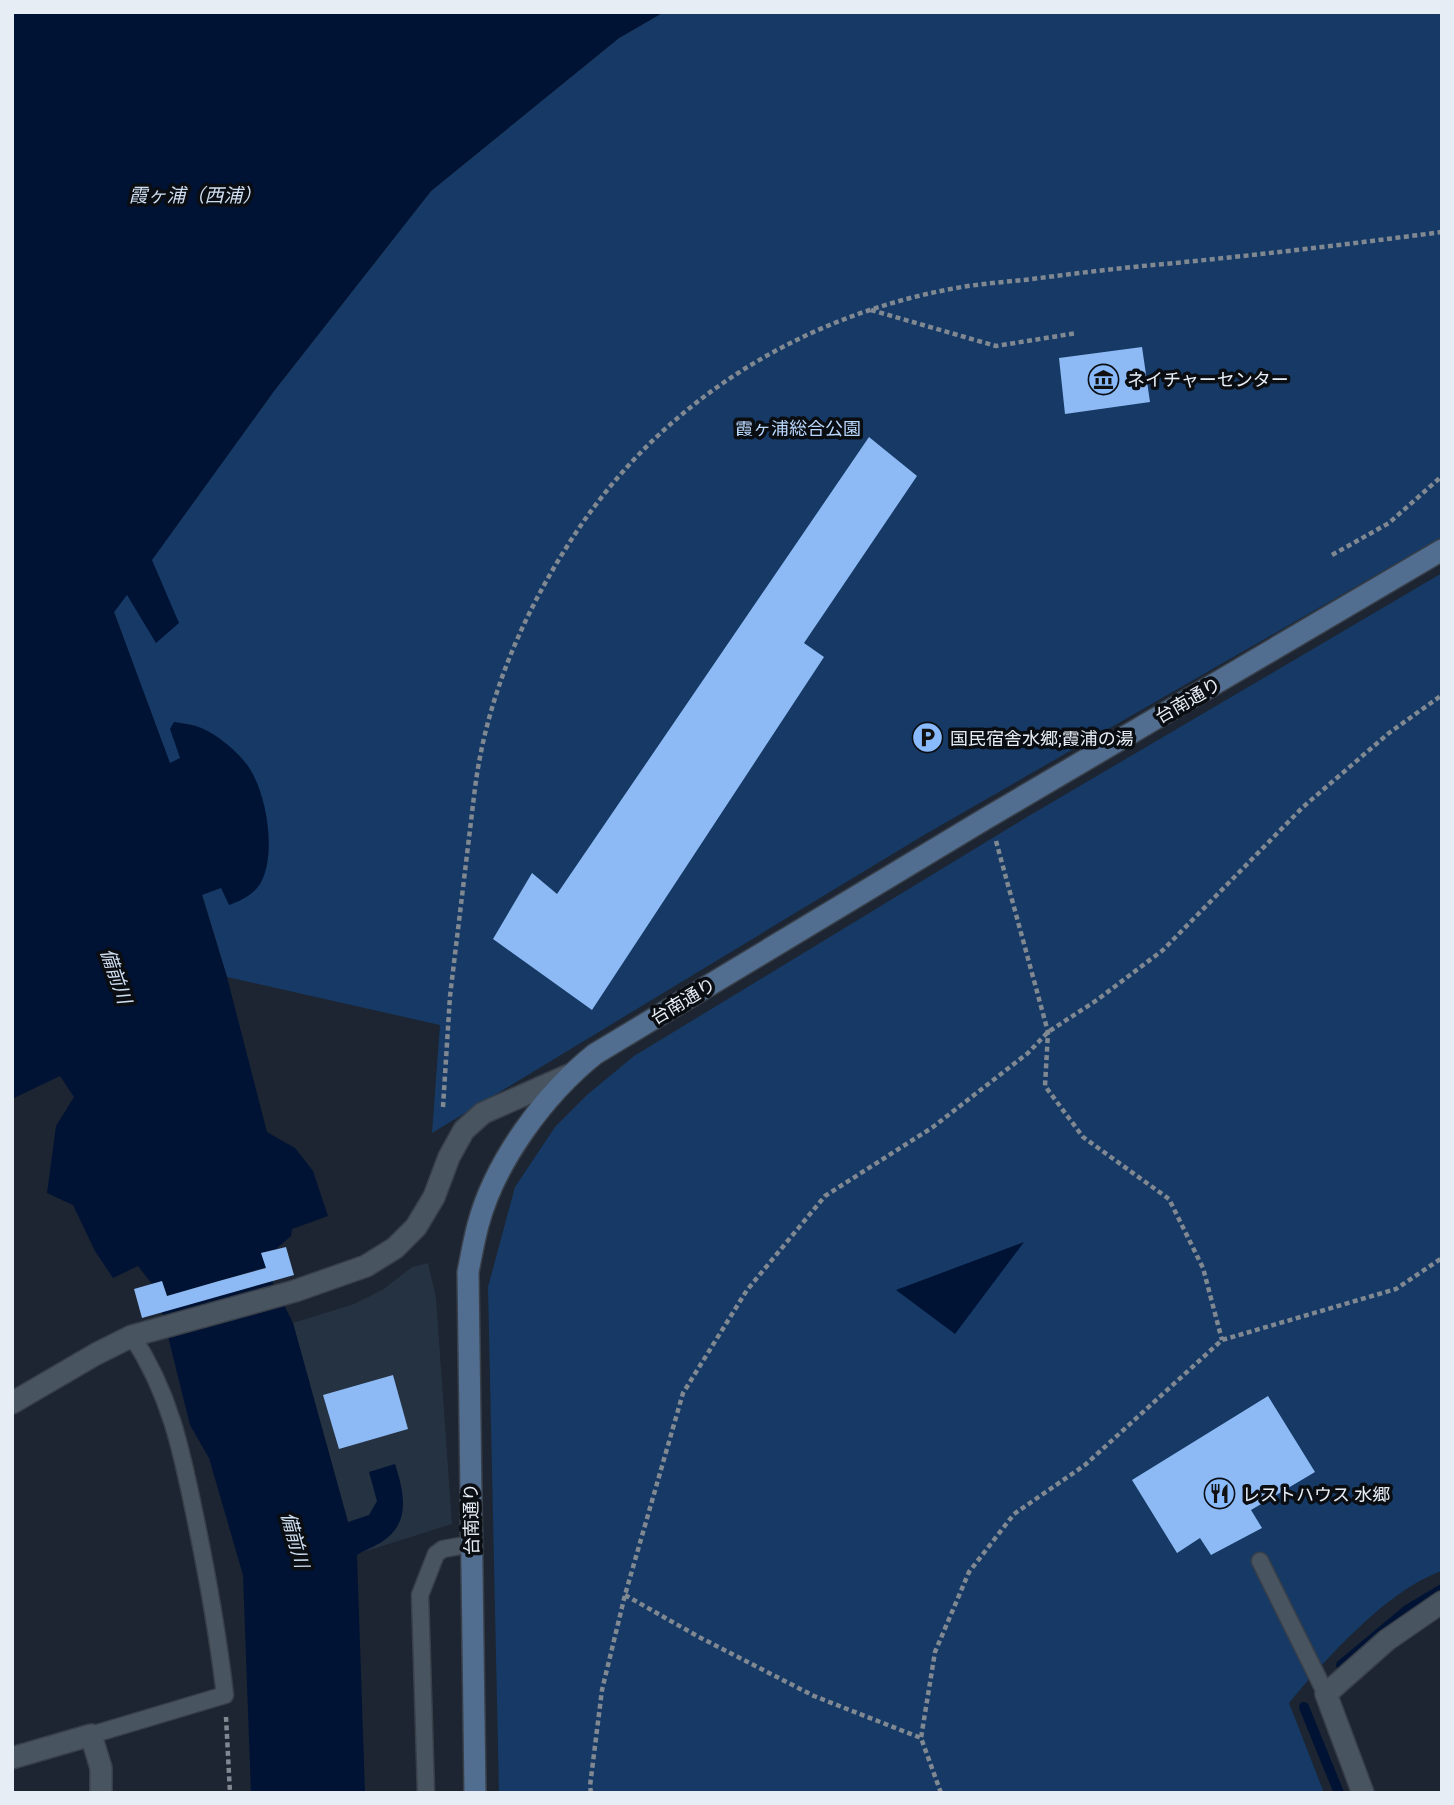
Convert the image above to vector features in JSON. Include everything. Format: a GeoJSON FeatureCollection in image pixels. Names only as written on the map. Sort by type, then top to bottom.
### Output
{"type":"FeatureCollection","features":[{"type":"Feature","properties":{"kind":"street","name":"台南通り"},"geometry":{"type":"LineString","coordinates":[[475,1793],[468,1272],[478,1223],[499,1173],[539,1110],[569,1075],[596,1054],[937,848],[1442,550]]}},
{"type":"Feature","properties":{"kind":"street"},"geometry":{"type":"LineString","coordinates":[[12,1403],[132,1336],[295,1291],[366,1266],[395,1248],[416,1227],[434,1196],[449,1157],[464,1129],[483,1113],[569,1075]]}},
{"type":"Feature","properties":{"kind":"street"},"geometry":{"type":"LineString","coordinates":[[1363,1793],[1326,1694],[1387,1640],[1442,1602]]}},
{"type":"Feature","properties":{"kind":"street"},"geometry":{"type":"LineString","coordinates":[[12,1758],[91,1735],[101,1768],[102,1793]]}},
{"type":"Feature","properties":{"kind":"lane"},"geometry":{"type":"LineString","coordinates":[[91,1735],[225,1695],[215,1610],[181,1447],[168,1404],[150,1363],[132,1336]]}},
{"type":"Feature","properties":{"kind":"lane"},"geometry":{"type":"LineString","coordinates":[[426,1793],[420,1595],[436,1554],[443,1549],[471,1544]]}},
{"type":"Feature","properties":{"kind":"lane"},"geometry":{"type":"LineString","coordinates":[[1260,1561],[1326,1694]]}},
{"type":"Feature","properties":{"kind":"path"},"geometry":{"type":"LineString","coordinates":[[443,1107],[450,996],[479,760],[489,716],[508,660],[545,582],[609,487],[630,462],[682,412],[738,372],[834,323],[870,310],[957,288],[1442,232]]}},
{"type":"Feature","properties":{"kind":"path"},"geometry":{"type":"LineString","coordinates":[[870,310],[996,346],[1077,333]]}},
{"type":"Feature","properties":{"kind":"path"},"geometry":{"type":"LineString","coordinates":[[1332,555],[1390,523],[1442,476]]}},
{"type":"Feature","properties":{"kind":"path"},"geometry":{"type":"LineString","coordinates":[[591,1793],[602,1690],[625,1595],[683,1394],[747,1290],[825,1196],[933,1127],[1028,1053],[1048,1032],[1097,1000],[1163,950],[1303,807],[1389,733],[1442,695]]}},
{"type":"Feature","properties":{"kind":"path"},"geometry":{"type":"LineString","coordinates":[[995,836],[1048,1032],[1045,1086],[1083,1137],[1169,1199],[1203,1268],[1222,1340]]}},
{"type":"Feature","properties":{"kind":"path"},"geometry":{"type":"LineString","coordinates":[[941,1793],[921,1738],[935,1652],[969,1572],[1014,1514],[1085,1465],[1222,1340],[1396,1289],[1442,1258]]}},
{"type":"Feature","properties":{"kind":"path"},"geometry":{"type":"LineString","coordinates":[[625,1595],[699,1637],[814,1696],[921,1738]]}},
{"type":"Feature","properties":{"kind":"path"},"geometry":{"type":"LineString","coordinates":[[225,1695],[229,1793]]}},
{"type":"Feature","properties":{"kind":"shaded area"},"geometry":{"type":"Polygon","coordinates":[[[428,1263],[436,1298],[452,1524],[357,1554],[293,1323],[354,1304],[384,1289],[412,1267],[428,1263]]]}},
{"type":"Feature","properties":{"kind":"green space","name":"霞ヶ浦総合公園"},"geometry":{"type":"Polygon","coordinates":[[[664,12],[1442,12],[1442,537],[924,835],[432,1133],[440,1025],[227,977],[202,894],[170,764],[114,612],[274,391],[431,191],[619,38],[664,12]]]}},
{"type":"Feature","properties":{"kind":"green space"},"geometry":{"type":"Polygon","coordinates":[[[1442,573],[1442,1571],[1421,1580],[1379,1609],[1339,1647],[1289,1703],[1324,1793],[499,1793],[488,1287],[515,1187],[555,1127],[588,1094],[634,1056],[1027,817],[1442,573]]]}},
{"type":"Feature","properties":{"kind":"water","name":"霞ヶ浦（西浦）"},"geometry":{"type":"Polygon","coordinates":[[[12,12],[664,12],[619,38],[431,191],[274,391],[152,560],[179,623],[156,643],[127,595],[114,612],[170,763],[180,758],[170,729],[174,722],[196,726],[219,738],[240,756],[250,769],[261,794],[269,842],[265,872],[260,884],[250,894],[229,905],[221,888],[202,895],[227,977],[267,1132],[295,1148],[313,1171],[328,1216],[292,1229],[291,1236],[276,1249],[262,1253],[266,1267],[167,1296],[162,1281],[152,1284],[138,1266],[113,1278],[95,1251],[73,1205],[47,1193],[56,1126],[74,1097],[60,1076],[12,1099],[12,12]]]}},
{"type":"Feature","properties":{"kind":"water"},"geometry":{"type":"Polygon","coordinates":[[[1024,1242],[955,1334],[896,1290],[1024,1242]]]}},
{"type":"Feature","properties":{"kind":"water","name":"備前川"},"geometry":{"type":"Polygon","coordinates":[[[272,1281],[293,1323],[348,1522],[369,1515],[377,1501],[369,1472],[395,1464],[402,1493],[402,1513],[395,1530],[384,1540],[357,1555],[365,1793],[251,1793],[243,1575],[209,1458],[190,1425],[162,1312],[272,1281]]]}},
{"type":"Feature","properties":{"kind":"building"},"geometry":{"type":"Polygon","coordinates":[[[1142,347],[1150,402],[1065,414],[1059,358],[1142,347]]]}},
{"type":"Feature","properties":{"kind":"building"},"geometry":{"type":"Polygon","coordinates":[[[869,437],[917,476],[804,643],[824,657],[592,1010],[493,939],[532,873],[557,894],[869,437]]]}},
{"type":"Feature","properties":{"kind":"building"},"geometry":{"type":"Polygon","coordinates":[[[286,1247],[294,1275],[142,1318],[134,1289],[162,1281],[167,1296],[266,1268],[261,1253],[286,1247]]]}},
{"type":"Feature","properties":{"kind":"building"},"geometry":{"type":"Polygon","coordinates":[[[393,1375],[408,1429],[339,1449],[323,1395],[393,1375]]]}},
{"type":"Feature","properties":{"kind":"building"},"geometry":{"type":"Polygon","coordinates":[[[1268,1396],[1315,1472],[1251,1510],[1262,1528],[1211,1555],[1200,1538],[1177,1553],[1132,1480],[1268,1396]]]}},
{"type":"Feature","properties":{"kind":"waterway"},"geometry":{"type":"LineString","coordinates":[[1341,1665],[1407,1610],[1442,1589]]}},
{"type":"Feature","properties":{"kind":"waterway"},"geometry":{"type":"LineString","coordinates":[[1304,1707],[1339,1793]]}},
{"type":"Feature","properties":{"kind":"place","name":"ネイチャーセンター"},"geometry":{"type":"Point","coordinates":[1104,379]}},
{"type":"Feature","properties":{"kind":"place","name":"国民宿舎水郷;霞浦の湯"},"geometry":{"type":"Point","coordinates":[927,738]}},
{"type":"Feature","properties":{"kind":"place","name":"レストハウス 水郷"},"geometry":{"type":"Point","coordinates":[1219,1494]}}]}
